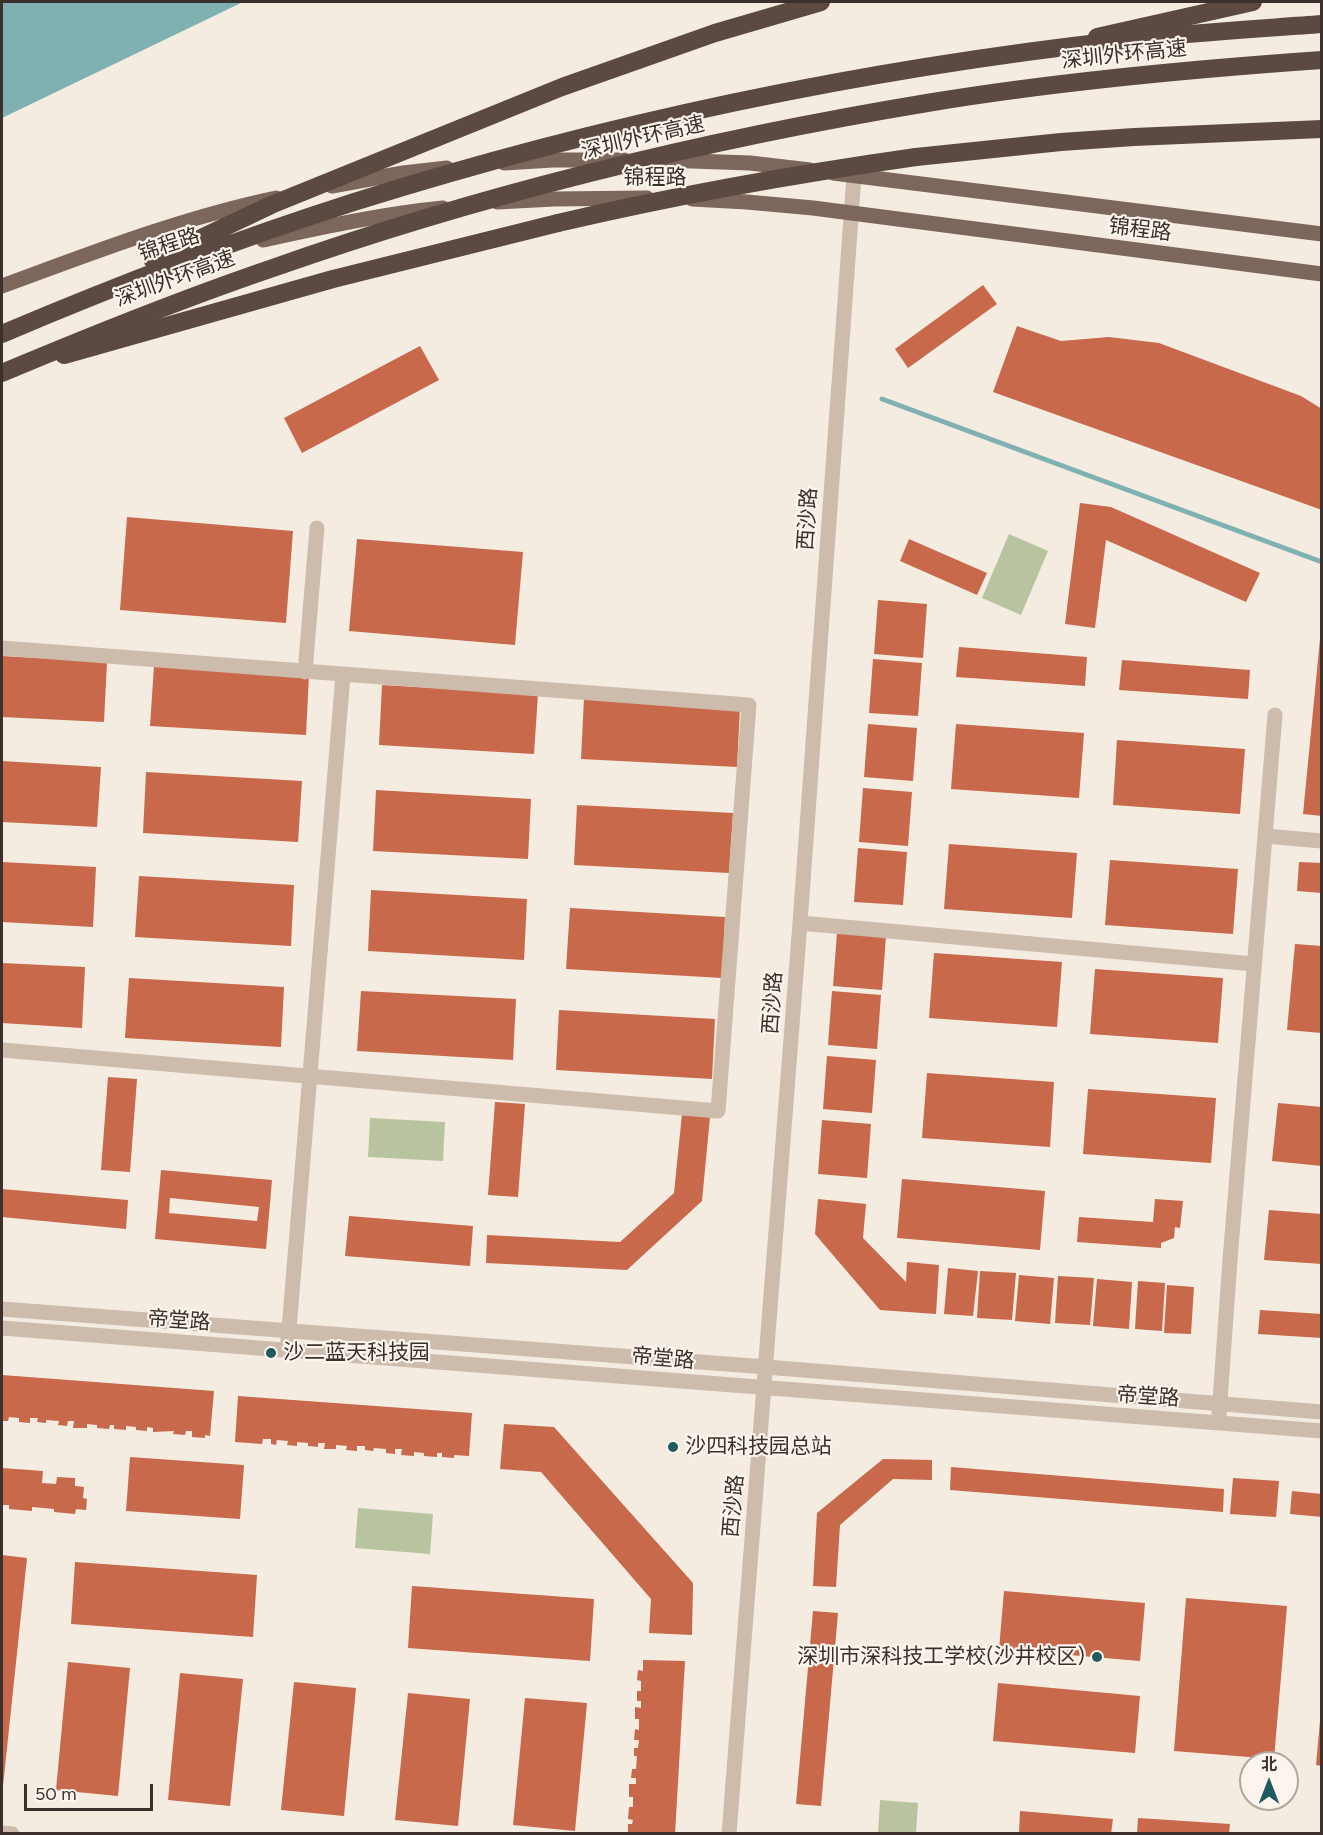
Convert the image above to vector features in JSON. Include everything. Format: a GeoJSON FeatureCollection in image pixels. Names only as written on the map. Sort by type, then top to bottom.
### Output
{"type":"FeatureCollection","features":[{"type":"Feature","properties":{"kind":"highway"},"geometry":{"type":"LineString","coordinates":[[2,333],[271,205],[551,91],[715,33],[821,2]]}},
{"type":"Feature","properties":{"kind":"highway"},"geometry":{"type":"LineString","coordinates":[[1026,52],[1253,2]]}},
{"type":"Feature","properties":{"kind":"highway","name":"深圳外环高速"},"geometry":{"type":"LineString","coordinates":[[2,333],[147,275],[354,202],[532,151],[639,124],[767,96],[918,68],[1026,52],[1168,36],[1322,24]]}},
{"type":"Feature","properties":{"kind":"highway","name":"深圳外环高速"},"geometry":{"type":"LineString","coordinates":[[2,373],[180,301],[303,257],[458,208],[647,159],[838,119],[956,99],[1128,76],[1322,60]]}},
{"type":"Feature","properties":{"kind":"highway"},"geometry":{"type":"LineString","coordinates":[[2,373],[333,279],[568,220],[700,192],[844,167],[989,149],[1144,137],[1322,129]]}},
{"type":"Feature","properties":{"kind":"highway"},"geometry":{"type":"LineString","coordinates":[[1280,132],[1322,136]]}},
{"type":"Feature","properties":{"kind":"main road","name":"锦程路"},"geometry":{"type":"LineString","coordinates":[[2,286],[162,228],[255,202],[403,173],[553,160],[678,160],[750,163],[1322,234]]}},
{"type":"Feature","properties":{"kind":"main road","name":"锦程路"},"geometry":{"type":"LineString","coordinates":[[2,328],[164,268],[254,242],[409,211],[480,203],[554,199],[677,198],[813,208],[1322,274]]}},
{"type":"Feature","properties":{"kind":"street","name":"西沙路"},"geometry":{"type":"LineString","coordinates":[[729,1833],[800,923],[854,176]]}},
{"type":"Feature","properties":{"kind":"street"},"geometry":{"type":"LineString","coordinates":[[305,672],[317,528]]}},
{"type":"Feature","properties":{"kind":"street"},"geometry":{"type":"LineString","coordinates":[[2,648],[748,705],[718,1111],[2,1050]]}},
{"type":"Feature","properties":{"kind":"street"},"geometry":{"type":"LineString","coordinates":[[288,1350],[343,675]]}},
{"type":"Feature","properties":{"kind":"street"},"geometry":{"type":"LineString","coordinates":[[1218,1424],[1275,715]]}},
{"type":"Feature","properties":{"kind":"street"},"geometry":{"type":"LineString","coordinates":[[1265,836],[1322,841]]}},
{"type":"Feature","properties":{"kind":"street"},"geometry":{"type":"LineString","coordinates":[[800,923],[1254,964]]}},
{"type":"Feature","properties":{"kind":"street","name":"帝堂路"},"geometry":{"type":"LineString","coordinates":[[2,1309],[1322,1412]]}},
{"type":"Feature","properties":{"kind":"street","name":"帝堂路"},"geometry":{"type":"LineString","coordinates":[[2,1328],[1322,1431]]}},
{"type":"Feature","properties":{"kind":"street"},"geometry":{"type":"LineString","coordinates":[[2,1833],[12,1833]]}},
{"type":"Feature","properties":{"kind":"green space"},"geometry":{"type":"Polygon","coordinates":[[[1009,534],[1048,551],[1021,615],[982,598],[1009,534]]]}},
{"type":"Feature","properties":{"kind":"green space"},"geometry":{"type":"Polygon","coordinates":[[[370,1118],[445,1122],[443,1161],[368,1157],[370,1118]]]}},
{"type":"Feature","properties":{"kind":"green space"},"geometry":{"type":"Polygon","coordinates":[[[358,1508],[433,1514],[430,1554],[355,1548],[358,1508]]]}},
{"type":"Feature","properties":{"kind":"green space"},"geometry":{"type":"Polygon","coordinates":[[[880,1800],[918,1803],[916,1833],[878,1833],[880,1800]]]}},
{"type":"Feature","properties":{"kind":"water"},"geometry":{"type":"Polygon","coordinates":[[[2,2],[243,2],[2,118],[2,2]]]}},
{"type":"Feature","properties":{"kind":"building"},"geometry":{"type":"Polygon","coordinates":[[[983,285],[997,304],[908,368],[895,349],[983,285]]]}},
{"type":"Feature","properties":{"kind":"building"},"geometry":{"type":"Polygon","coordinates":[[[1017,326],[1061,341],[1109,337],[1159,343],[1301,396],[1322,409],[1322,510],[993,392],[1017,326]]]}},
{"type":"Feature","properties":{"kind":"building"},"geometry":{"type":"Polygon","coordinates":[[[420,346],[439,380],[302,453],[284,418],[420,346]]]}},
{"type":"Feature","properties":{"kind":"building"},"geometry":{"type":"Polygon","coordinates":[[[1080,503],[1111,507],[1260,573],[1246,602],[1106,540],[1095,628],[1065,624],[1080,503]]]}},
{"type":"Feature","properties":{"kind":"building"},"geometry":{"type":"Polygon","coordinates":[[[127,517],[293,531],[286,623],[120,610],[127,517]]]}},
{"type":"Feature","properties":{"kind":"building"},"geometry":{"type":"Polygon","coordinates":[[[357,539],[523,552],[515,645],[349,631],[357,539]]]}},
{"type":"Feature","properties":{"kind":"building"},"geometry":{"type":"Polygon","coordinates":[[[909,539],[987,573],[977,595],[900,561],[909,539]]]}},
{"type":"Feature","properties":{"kind":"building"},"geometry":{"type":"Polygon","coordinates":[[[878,600],[927,604],[923,658],[874,654],[878,600]]]}},
{"type":"Feature","properties":{"kind":"building"},"geometry":{"type":"Polygon","coordinates":[[[1320,639],[1322,639],[1322,816],[1303,814],[1320,639]]]}},
{"type":"Feature","properties":{"kind":"building"},"geometry":{"type":"Polygon","coordinates":[[[959,647],[1087,657],[1085,686],[956,677],[959,647]]]}},
{"type":"Feature","properties":{"kind":"building"},"geometry":{"type":"Polygon","coordinates":[[[2,656],[107,662],[104,722],[2,717],[2,656]]]}},
{"type":"Feature","properties":{"kind":"building"},"geometry":{"type":"Polygon","coordinates":[[[873,659],[922,663],[918,716],[869,713],[873,659]]]}},
{"type":"Feature","properties":{"kind":"building"},"geometry":{"type":"Polygon","coordinates":[[[1122,660],[1250,670],[1248,699],[1119,690],[1122,660]]]}},
{"type":"Feature","properties":{"kind":"building"},"geometry":{"type":"Polygon","coordinates":[[[154,666],[309,675],[306,735],[150,726],[154,666]]]}},
{"type":"Feature","properties":{"kind":"building"},"geometry":{"type":"Polygon","coordinates":[[[382,685],[538,694],[534,754],[379,745],[382,685]]]}},
{"type":"Feature","properties":{"kind":"building"},"geometry":{"type":"Polygon","coordinates":[[[584,698],[740,707],[737,767],[581,759],[584,698]]]}},
{"type":"Feature","properties":{"kind":"building"},"geometry":{"type":"Polygon","coordinates":[[[868,724],[917,728],[913,781],[864,777],[868,724]]]}},
{"type":"Feature","properties":{"kind":"building"},"geometry":{"type":"Polygon","coordinates":[[[956,724],[1084,733],[1079,798],[951,789],[956,724]]]}},
{"type":"Feature","properties":{"kind":"building"},"geometry":{"type":"Polygon","coordinates":[[[1117,740],[1245,749],[1240,814],[1113,805],[1117,740]]]}},
{"type":"Feature","properties":{"kind":"building"},"geometry":{"type":"Polygon","coordinates":[[[2,761],[101,767],[97,827],[2,822],[2,761]]]}},
{"type":"Feature","properties":{"kind":"building"},"geometry":{"type":"Polygon","coordinates":[[[146,772],[302,781],[298,842],[143,833],[146,772]]]}},
{"type":"Feature","properties":{"kind":"building"},"geometry":{"type":"Polygon","coordinates":[[[863,788],[912,792],[908,846],[859,842],[863,788]]]}},
{"type":"Feature","properties":{"kind":"building"},"geometry":{"type":"Polygon","coordinates":[[[376,790],[531,799],[528,859],[373,851],[376,790]]]}},
{"type":"Feature","properties":{"kind":"building"},"geometry":{"type":"Polygon","coordinates":[[[577,805],[733,813],[729,873],[574,865],[577,805]]]}},
{"type":"Feature","properties":{"kind":"building"},"geometry":{"type":"Polygon","coordinates":[[[949,844],[1077,853],[1072,918],[944,909],[949,844]]]}},
{"type":"Feature","properties":{"kind":"building"},"geometry":{"type":"Polygon","coordinates":[[[858,848],[907,852],[903,905],[854,902],[858,848]]]}},
{"type":"Feature","properties":{"kind":"building"},"geometry":{"type":"Polygon","coordinates":[[[1110,860],[1238,869],[1233,934],[1105,925],[1110,860]]]}},
{"type":"Feature","properties":{"kind":"building"},"geometry":{"type":"Polygon","coordinates":[[[2,862],[96,867],[93,927],[2,922],[2,862]]]}},
{"type":"Feature","properties":{"kind":"building"},"geometry":{"type":"Polygon","coordinates":[[[1299,862],[1322,863],[1322,893],[1297,891],[1299,862]]]}},
{"type":"Feature","properties":{"kind":"building"},"geometry":{"type":"Polygon","coordinates":[[[139,876],[294,885],[291,946],[135,937],[139,876]]]}},
{"type":"Feature","properties":{"kind":"building"},"geometry":{"type":"Polygon","coordinates":[[[371,890],[527,899],[524,960],[368,951],[371,890]]]}},
{"type":"Feature","properties":{"kind":"building"},"geometry":{"type":"Polygon","coordinates":[[[570,908],[725,917],[722,978],[566,969],[570,908]]]}},
{"type":"Feature","properties":{"kind":"building"},"geometry":{"type":"Polygon","coordinates":[[[837,933],[886,936],[882,990],[833,986],[837,933]]]}},
{"type":"Feature","properties":{"kind":"building"},"geometry":{"type":"Polygon","coordinates":[[[1295,944],[1322,946],[1322,1033],[1287,1030],[1295,944]]]}},
{"type":"Feature","properties":{"kind":"building"},"geometry":{"type":"Polygon","coordinates":[[[934,953],[1062,962],[1057,1027],[929,1018],[934,953]]]}},
{"type":"Feature","properties":{"kind":"building"},"geometry":{"type":"Polygon","coordinates":[[[2,963],[85,967],[82,1028],[2,1023],[2,963]]]}},
{"type":"Feature","properties":{"kind":"building"},"geometry":{"type":"Polygon","coordinates":[[[1095,969],[1223,978],[1218,1043],[1090,1034],[1095,969]]]}},
{"type":"Feature","properties":{"kind":"building"},"geometry":{"type":"Polygon","coordinates":[[[129,978],[284,987],[281,1047],[125,1038],[129,978]]]}},
{"type":"Feature","properties":{"kind":"building"},"geometry":{"type":"Polygon","coordinates":[[[361,991],[516,999],[513,1060],[357,1051],[361,991]]]}},
{"type":"Feature","properties":{"kind":"building"},"geometry":{"type":"Polygon","coordinates":[[[832,991],[881,995],[877,1049],[828,1045],[832,991]]]}},
{"type":"Feature","properties":{"kind":"building"},"geometry":{"type":"Polygon","coordinates":[[[559,1010],[715,1019],[712,1079],[556,1070],[559,1010]]]}},
{"type":"Feature","properties":{"kind":"building"},"geometry":{"type":"Polygon","coordinates":[[[827,1056],[876,1060],[872,1113],[823,1109],[827,1056]]]}},
{"type":"Feature","properties":{"kind":"building"},"geometry":{"type":"Polygon","coordinates":[[[927,1073],[1054,1082],[1050,1147],[922,1138],[927,1073]]]}},
{"type":"Feature","properties":{"kind":"building"},"geometry":{"type":"Polygon","coordinates":[[[108,1077],[137,1079],[130,1172],[101,1170],[108,1077]]]}},
{"type":"Feature","properties":{"kind":"building"},"geometry":{"type":"Polygon","coordinates":[[[1088,1089],[1216,1098],[1211,1163],[1083,1154],[1088,1089]]]}},
{"type":"Feature","properties":{"kind":"building"},"geometry":{"type":"Polygon","coordinates":[[[495,1102],[525,1104],[518,1197],[488,1195],[495,1102]]]}},
{"type":"Feature","properties":{"kind":"building"},"geometry":{"type":"Polygon","coordinates":[[[1278,1103],[1322,1107],[1322,1166],[1272,1161],[1278,1103]]]}},
{"type":"Feature","properties":{"kind":"building"},"geometry":{"type":"Polygon","coordinates":[[[682,1114],[710,1117],[702,1201],[627,1270],[486,1263],[487,1235],[620,1242],[674,1193],[682,1114]]]}},
{"type":"Feature","properties":{"kind":"building"},"geometry":{"type":"Polygon","coordinates":[[[822,1120],[871,1124],[867,1178],[818,1174],[822,1120]]]}},
{"type":"Feature","properties":{"kind":"building"},"geometry":{"type":"Polygon","coordinates":[[[161,1170],[272,1180],[266,1249],[155,1239],[161,1170]],[[170,1198],[169,1213],[257,1221],[259,1207],[170,1198]]]}},
{"type":"Feature","properties":{"kind":"building"},"geometry":{"type":"Polygon","coordinates":[[[902,1179],[1045,1191],[1040,1250],[897,1238],[902,1179]]]}},
{"type":"Feature","properties":{"kind":"building"},"geometry":{"type":"Polygon","coordinates":[[[2,1189],[128,1200],[126,1229],[2,1217],[2,1189]]]}},
{"type":"Feature","properties":{"kind":"building"},"geometry":{"type":"Polygon","coordinates":[[[818,1199],[866,1204],[863,1238],[906,1282],[907,1262],[939,1265],[936,1314],[880,1310],[815,1234],[818,1199]]]}},
{"type":"Feature","properties":{"kind":"building"},"geometry":{"type":"Polygon","coordinates":[[[1155,1199],[1183,1201],[1180,1228],[1175,1227],[1174,1238],[1161,1243],[1161,1248],[1077,1242],[1079,1217],[1153,1222],[1155,1199]]]}},
{"type":"Feature","properties":{"kind":"building"},"geometry":{"type":"Polygon","coordinates":[[[1269,1210],[1322,1214],[1322,1264],[1264,1260],[1269,1210]]]}},
{"type":"Feature","properties":{"kind":"building"},"geometry":{"type":"Polygon","coordinates":[[[349,1216],[473,1226],[470,1266],[345,1256],[349,1216]]]}},
{"type":"Feature","properties":{"kind":"building"},"geometry":{"type":"Polygon","coordinates":[[[948,1268],[978,1271],[973,1316],[944,1314],[948,1268]]]}},
{"type":"Feature","properties":{"kind":"building"},"geometry":{"type":"Polygon","coordinates":[[[980,1271],[1016,1273],[1012,1320],[977,1318],[980,1271]]]}},
{"type":"Feature","properties":{"kind":"building"},"geometry":{"type":"Polygon","coordinates":[[[1019,1275],[1054,1278],[1050,1324],[1015,1321],[1019,1275]]]}},
{"type":"Feature","properties":{"kind":"building"},"geometry":{"type":"Polygon","coordinates":[[[1058,1276],[1094,1278],[1090,1325],[1055,1323],[1058,1276]]]}},
{"type":"Feature","properties":{"kind":"building"},"geometry":{"type":"Polygon","coordinates":[[[1097,1279],[1132,1282],[1129,1329],[1093,1326],[1097,1279]]]}},
{"type":"Feature","properties":{"kind":"building"},"geometry":{"type":"Polygon","coordinates":[[[1138,1281],[1165,1283],[1162,1331],[1135,1329],[1138,1281]]]}},
{"type":"Feature","properties":{"kind":"building"},"geometry":{"type":"Polygon","coordinates":[[[1167,1285],[1194,1287],[1191,1334],[1164,1333],[1167,1285]]]}},
{"type":"Feature","properties":{"kind":"building"},"geometry":{"type":"Polygon","coordinates":[[[1260,1310],[1322,1314],[1322,1338],[1258,1334],[1260,1310]]]}},
{"type":"Feature","properties":{"kind":"building"},"geometry":{"type":"Polygon","coordinates":[[[2,1375],[214,1391],[210,1436],[192,1437],[192,1431],[186,1431],[185,1435],[173,1434],[174,1431],[153,1432],[153,1428],[147,1427],[147,1431],[126,1426],[126,1430],[114,1429],[114,1425],[110,1425],[109,1429],[87,1424],[87,1428],[73,1428],[74,1421],[68,1421],[67,1426],[58,1425],[59,1421],[37,1422],[38,1418],[30,1418],[30,1423],[19,1422],[19,1418],[9,1417],[8,1421],[2,1421],[2,1375]]]}},
{"type":"Feature","properties":{"kind":"building"},"geometry":{"type":"Polygon","coordinates":[[[238,1396],[472,1413],[469,1456],[442,1457],[442,1453],[437,1453],[437,1457],[414,1452],[414,1456],[401,1455],[402,1449],[395,1449],[395,1454],[386,1453],[386,1449],[365,1450],[365,1446],[357,1446],[357,1451],[346,1450],[347,1446],[336,1445],[336,1449],[324,1449],[325,1443],[318,1443],[318,1447],[297,1442],[297,1446],[287,1445],[288,1441],[277,1440],[276,1445],[271,1444],[271,1439],[263,1439],[262,1444],[235,1442],[238,1396]]]}},
{"type":"Feature","properties":{"kind":"building"},"geometry":{"type":"Polygon","coordinates":[[[504,1424],[554,1427],[693,1583],[692,1635],[649,1633],[651,1599],[541,1472],[500,1469],[504,1424]]]}},
{"type":"Feature","properties":{"kind":"building"},"geometry":{"type":"Polygon","coordinates":[[[130,1457],[244,1465],[240,1519],[126,1511],[130,1457]]]}},
{"type":"Feature","properties":{"kind":"building"},"geometry":{"type":"Polygon","coordinates":[[[883,1459],[932,1460],[932,1480],[893,1479],[840,1525],[836,1587],[813,1586],[817,1513],[883,1459]]]}},
{"type":"Feature","properties":{"kind":"building"},"geometry":{"type":"Polygon","coordinates":[[[951,1467],[1224,1489],[1223,1512],[950,1490],[951,1467]]]}},
{"type":"Feature","properties":{"kind":"building"},"geometry":{"type":"Polygon","coordinates":[[[2,1468],[43,1471],[42,1483],[56,1484],[57,1477],[75,1478],[75,1486],[84,1487],[83,1498],[87,1499],[86,1510],[76,1509],[75,1514],[32,1507],[32,1511],[9,1509],[9,1505],[2,1505],[2,1468]]]}},
{"type":"Feature","properties":{"kind":"building"},"geometry":{"type":"Polygon","coordinates":[[[1233,1478],[1279,1481],[1276,1517],[1230,1514],[1233,1478]]]}},
{"type":"Feature","properties":{"kind":"building"},"geometry":{"type":"Polygon","coordinates":[[[1292,1491],[1322,1494],[1322,1517],[1290,1514],[1292,1491]]]}},
{"type":"Feature","properties":{"kind":"building"},"geometry":{"type":"Polygon","coordinates":[[[2,1555],[27,1558],[3,1786],[2,1786],[2,1555]]]}},
{"type":"Feature","properties":{"kind":"building"},"geometry":{"type":"Polygon","coordinates":[[[75,1562],[257,1575],[253,1637],[71,1624],[75,1562]]]}},
{"type":"Feature","properties":{"kind":"building"},"geometry":{"type":"Polygon","coordinates":[[[412,1586],[594,1599],[590,1661],[408,1648],[412,1586]]]}},
{"type":"Feature","properties":{"kind":"building"},"geometry":{"type":"Polygon","coordinates":[[[1004,1591],[1145,1603],[1140,1661],[999,1649],[1004,1591]]]}},
{"type":"Feature","properties":{"kind":"building"},"geometry":{"type":"Polygon","coordinates":[[[1186,1598],[1287,1606],[1275,1751],[1239,1751],[1239,1756],[1174,1751],[1186,1598]]]}},
{"type":"Feature","properties":{"kind":"building"},"geometry":{"type":"Polygon","coordinates":[[[813,1611],[838,1613],[821,1806],[796,1804],[813,1611]]]}},
{"type":"Feature","properties":{"kind":"building"},"geometry":{"type":"Polygon","coordinates":[[[643,1660],[685,1661],[675,1834],[628,1834],[628,1824],[632,1824],[633,1820],[628,1819],[629,1807],[633,1807],[633,1797],[629,1797],[629,1784],[636,1784],[636,1778],[631,1778],[632,1769],[636,1769],[637,1756],[634,1756],[634,1748],[638,1748],[639,1740],[634,1740],[635,1729],[639,1730],[639,1719],[635,1719],[635,1707],[641,1708],[641,1701],[637,1701],[637,1691],[641,1691],[641,1681],[637,1680],[638,1670],[643,1671],[643,1660]]]}},
{"type":"Feature","properties":{"kind":"building"},"geometry":{"type":"Polygon","coordinates":[[[68,1662],[130,1668],[118,1796],[56,1790],[68,1662]]]}},
{"type":"Feature","properties":{"kind":"building"},"geometry":{"type":"Polygon","coordinates":[[[180,1673],[243,1679],[230,1806],[168,1800],[180,1673]]]}},
{"type":"Feature","properties":{"kind":"building"},"geometry":{"type":"Polygon","coordinates":[[[294,1682],[356,1688],[344,1816],[281,1810],[294,1682]]]}},
{"type":"Feature","properties":{"kind":"building"},"geometry":{"type":"Polygon","coordinates":[[[998,1683],[1140,1696],[1135,1753],[993,1741],[998,1683]]]}},
{"type":"Feature","properties":{"kind":"building"},"geometry":{"type":"Polygon","coordinates":[[[408,1693],[470,1699],[458,1826],[395,1820],[408,1693]]]}},
{"type":"Feature","properties":{"kind":"building"},"geometry":{"type":"Polygon","coordinates":[[[525,1698],[587,1703],[575,1831],[513,1825],[525,1698]]]}},
{"type":"Feature","properties":{"kind":"building"},"geometry":{"type":"Polygon","coordinates":[[[1320,1721],[1322,1721],[1322,1766],[1316,1765],[1320,1721]]]}},
{"type":"Feature","properties":{"kind":"building"},"geometry":{"type":"Polygon","coordinates":[[[1020,1811],[1113,1819],[1111,1834],[1019,1834],[1020,1811]]]}},
{"type":"Feature","properties":{"kind":"building"},"geometry":{"type":"Polygon","coordinates":[[[1138,1818],[1230,1824],[1229,1834],[1137,1834],[1138,1818]]]}},
{"type":"Feature","properties":{"kind":"waterway"},"geometry":{"type":"LineString","coordinates":[[882,399],[1322,562]]}},
{"type":"Feature","properties":{"kind":"place","name":"沙二蓝天科技园"},"geometry":{"type":"Point","coordinates":[271,1353]}},
{"type":"Feature","properties":{"kind":"place","name":"沙四科技园总站"},"geometry":{"type":"Point","coordinates":[673,1447]}},
{"type":"Feature","properties":{"kind":"place","name":"深圳市深科技工学校(沙井校区)"},"geometry":{"type":"Point","coordinates":[1097,1657]}}]}
